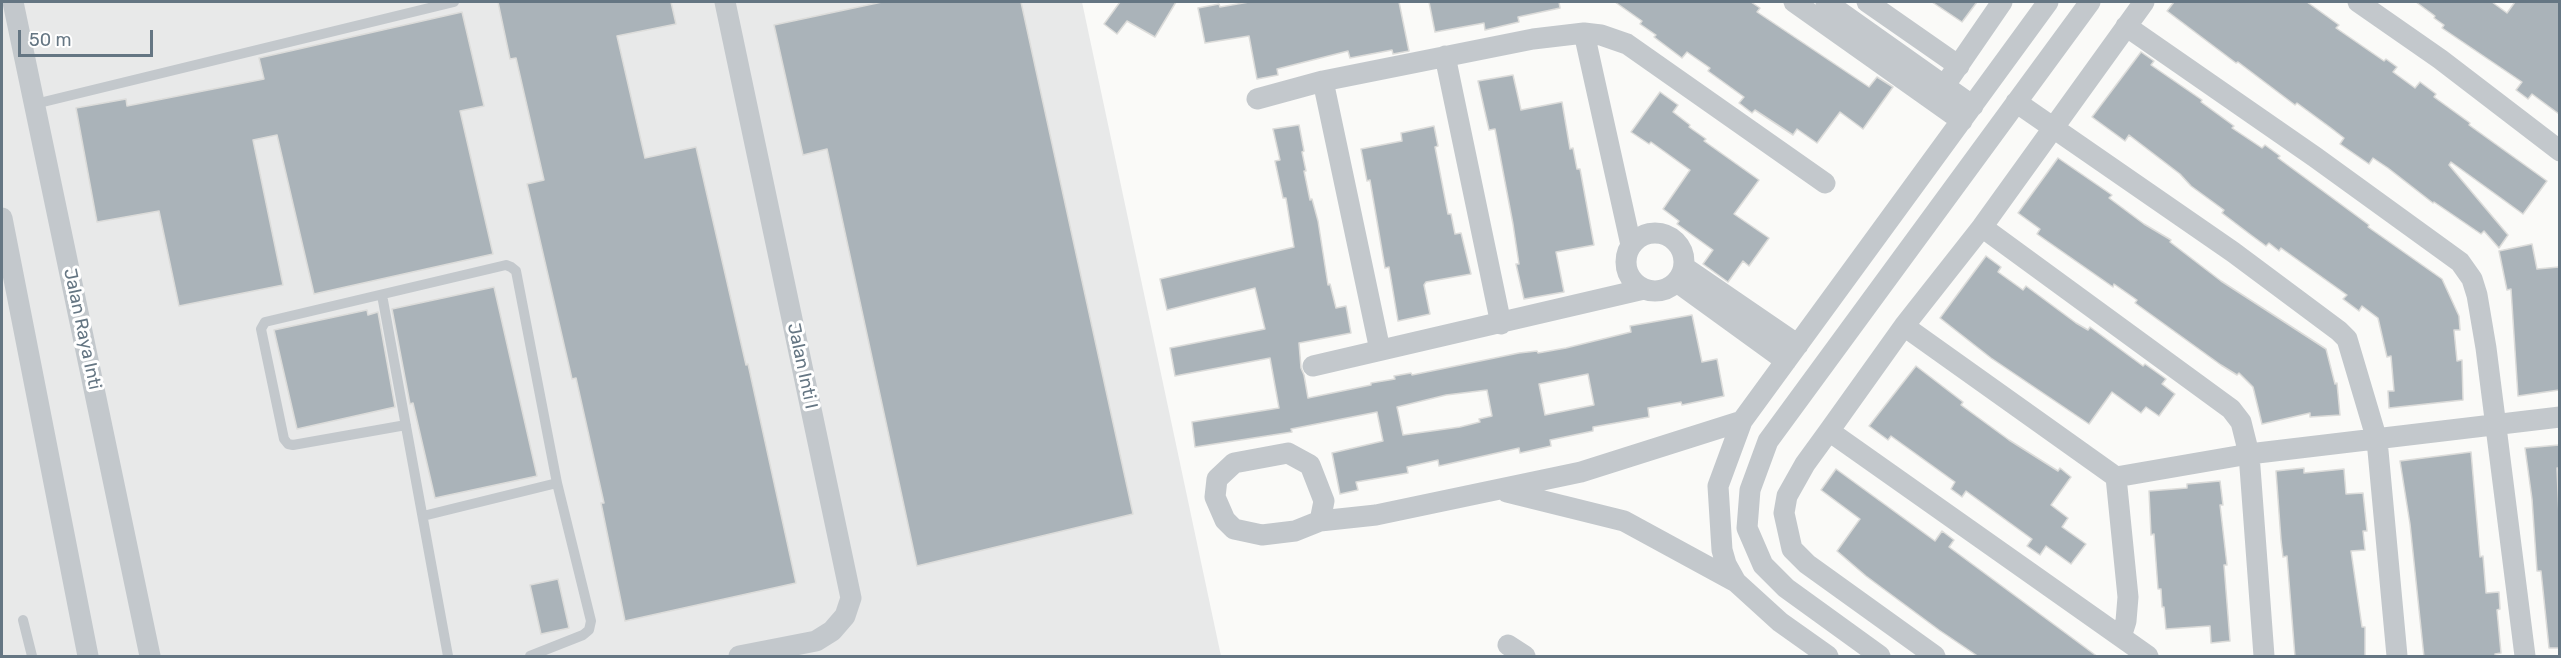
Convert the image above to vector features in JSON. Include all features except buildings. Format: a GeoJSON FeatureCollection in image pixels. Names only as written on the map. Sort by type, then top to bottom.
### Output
{"type":"FeatureCollection","features":[{"type":"Feature","properties":{"kind":"street","name":"Jalan Raya Inti"},"geometry":{"type":"LineString","coordinates":[[13,2],[150,657]]}},
{"type":"Feature","properties":{"kind":"street","name":"Jalan Inti I"},"geometry":{"type":"LineString","coordinates":[[725,2],[851,598],[845,616],[832,631],[816,641],[739,657]]}},
{"type":"Feature","properties":{"kind":"street"},"geometry":{"type":"LineString","coordinates":[[1794,2],[1821,6],[1967,113]]}},
{"type":"Feature","properties":{"kind":"street"},"geometry":{"type":"LineString","coordinates":[[1867,2],[1959,66]]}},
{"type":"Feature","properties":{"kind":"street"},"geometry":{"type":"LineString","coordinates":[[1939,94],[2002,2]]}},
{"type":"Feature","properties":{"kind":"street"},"geometry":{"type":"LineString","coordinates":[[1736,582],[1726,564],[1722,550],[1718,486],[1742,421],[2048,2]]}},
{"type":"Feature","properties":{"kind":"street"},"geometry":{"type":"LineString","coordinates":[[1880,657],[1786,588],[1763,565],[1747,528],[1750,490],[1768,441],[2090,2]]}},
{"type":"Feature","properties":{"kind":"street"},"geometry":{"type":"LineString","coordinates":[[1935,657],[1807,564],[1792,549],[1784,513],[1787,496],[1804,464],[1904,326],[1982,227],[2144,2]]}},
{"type":"Feature","properties":{"kind":"street"},"geometry":{"type":"LineString","coordinates":[[2358,2],[2440,59],[2559,151]]}},
{"type":"Feature","properties":{"kind":"street"},"geometry":{"type":"LineString","coordinates":[[2126,27],[2315,157],[2460,262],[2472,279],[2477,295],[2525,657]]}},
{"type":"Feature","properties":{"kind":"street"},"geometry":{"type":"LineString","coordinates":[[1584,33],[1631,245]]}},
{"type":"Feature","properties":{"kind":"street"},"geometry":{"type":"LineString","coordinates":[[1257,99],[1323,81],[1533,39],[1584,33],[1601,35],[1627,44],[1825,183]]}},
{"type":"Feature","properties":{"kind":"street"},"geometry":{"type":"LineString","coordinates":[[1445,56],[1501,324]]}},
{"type":"Feature","properties":{"kind":"street"},"geometry":{"type":"LineString","coordinates":[[1323,81],[1380,350]]}},
{"type":"Feature","properties":{"kind":"street"},"geometry":{"type":"LineString","coordinates":[[2016,102],[2233,252],[2347,339],[2377,440],[2397,657]]}},
{"type":"Feature","properties":{"kind":"street"},"geometry":{"type":"LineString","coordinates":[[2,218],[88,657]]}},
{"type":"Feature","properties":{"kind":"street"},"geometry":{"type":"LineString","coordinates":[[1889,220],[1915,240]]}},
{"type":"Feature","properties":{"kind":"street"},"geometry":{"type":"LineString","coordinates":[[1982,227],[2231,409],[2241,422],[2249,454],[2264,657]]}},
{"type":"Feature","properties":{"kind":"street"},"geometry":{"type":"LineString","coordinates":[[1313,366],[1644,289],[1662,291],[1681,274],[1684,254],[1677,243],[1667,235],[1654,232],[1641,236],[1631,245],[1626,257],[1627,270],[1633,281],[1644,289]]}},
{"type":"Feature","properties":{"kind":"street"},"geometry":{"type":"LineString","coordinates":[[1681,274],[1792,353]]}},
{"type":"Feature","properties":{"kind":"street"},"geometry":{"type":"LineString","coordinates":[[1904,326],[2116,477],[2249,454],[2559,417]]}},
{"type":"Feature","properties":{"kind":"street"},"geometry":{"type":"LineString","coordinates":[[1320,521],[1324,501],[1310,465],[1288,453],[1234,463],[1217,479],[1215,497],[1219,509],[1234,529],[1262,535],[1295,531],[1320,521],[1376,515],[1501,490],[1614,462],[1742,421]]}},
{"type":"Feature","properties":{"kind":"street"},"geometry":{"type":"LineString","coordinates":[[1829,430],[2148,657]]}},
{"type":"Feature","properties":{"kind":"street"},"geometry":{"type":"LineString","coordinates":[[2116,477],[2128,597],[2126,621],[2121,637]]}},
{"type":"Feature","properties":{"kind":"street"},"geometry":{"type":"LineString","coordinates":[[1501,490],[1624,521],[1736,582],[1780,622],[1828,657]]}},
{"type":"Feature","properties":{"kind":"street"},"geometry":{"type":"LineString","coordinates":[[1786,588],[1807,564]]}},
{"type":"Feature","properties":{"kind":"lane"},"geometry":{"type":"LineString","coordinates":[[35,104],[454,2]]}},
{"type":"Feature","properties":{"kind":"lane"},"geometry":{"type":"LineString","coordinates":[[406,425],[288,444],[284,439],[261,329],[265,322],[272,318],[382,295],[506,265],[516,271],[557,483],[591,621],[589,630],[583,635],[530,657]]}},
{"type":"Feature","properties":{"kind":"lane"},"geometry":{"type":"LineString","coordinates":[[382,295],[448,657]]}},
{"type":"Feature","properties":{"kind":"lane"},"geometry":{"type":"LineString","coordinates":[[423,516],[557,483]]}},
{"type":"Feature","properties":{"kind":"lane"},"geometry":{"type":"LineString","coordinates":[[23,620],[32,657]]}},
{"type":"Feature","properties":{"kind":"shaded area"},"geometry":{"type":"Polygon","coordinates":[[[2,2],[1082,2],[1221,656],[2,656],[2,2]]]}}]}
